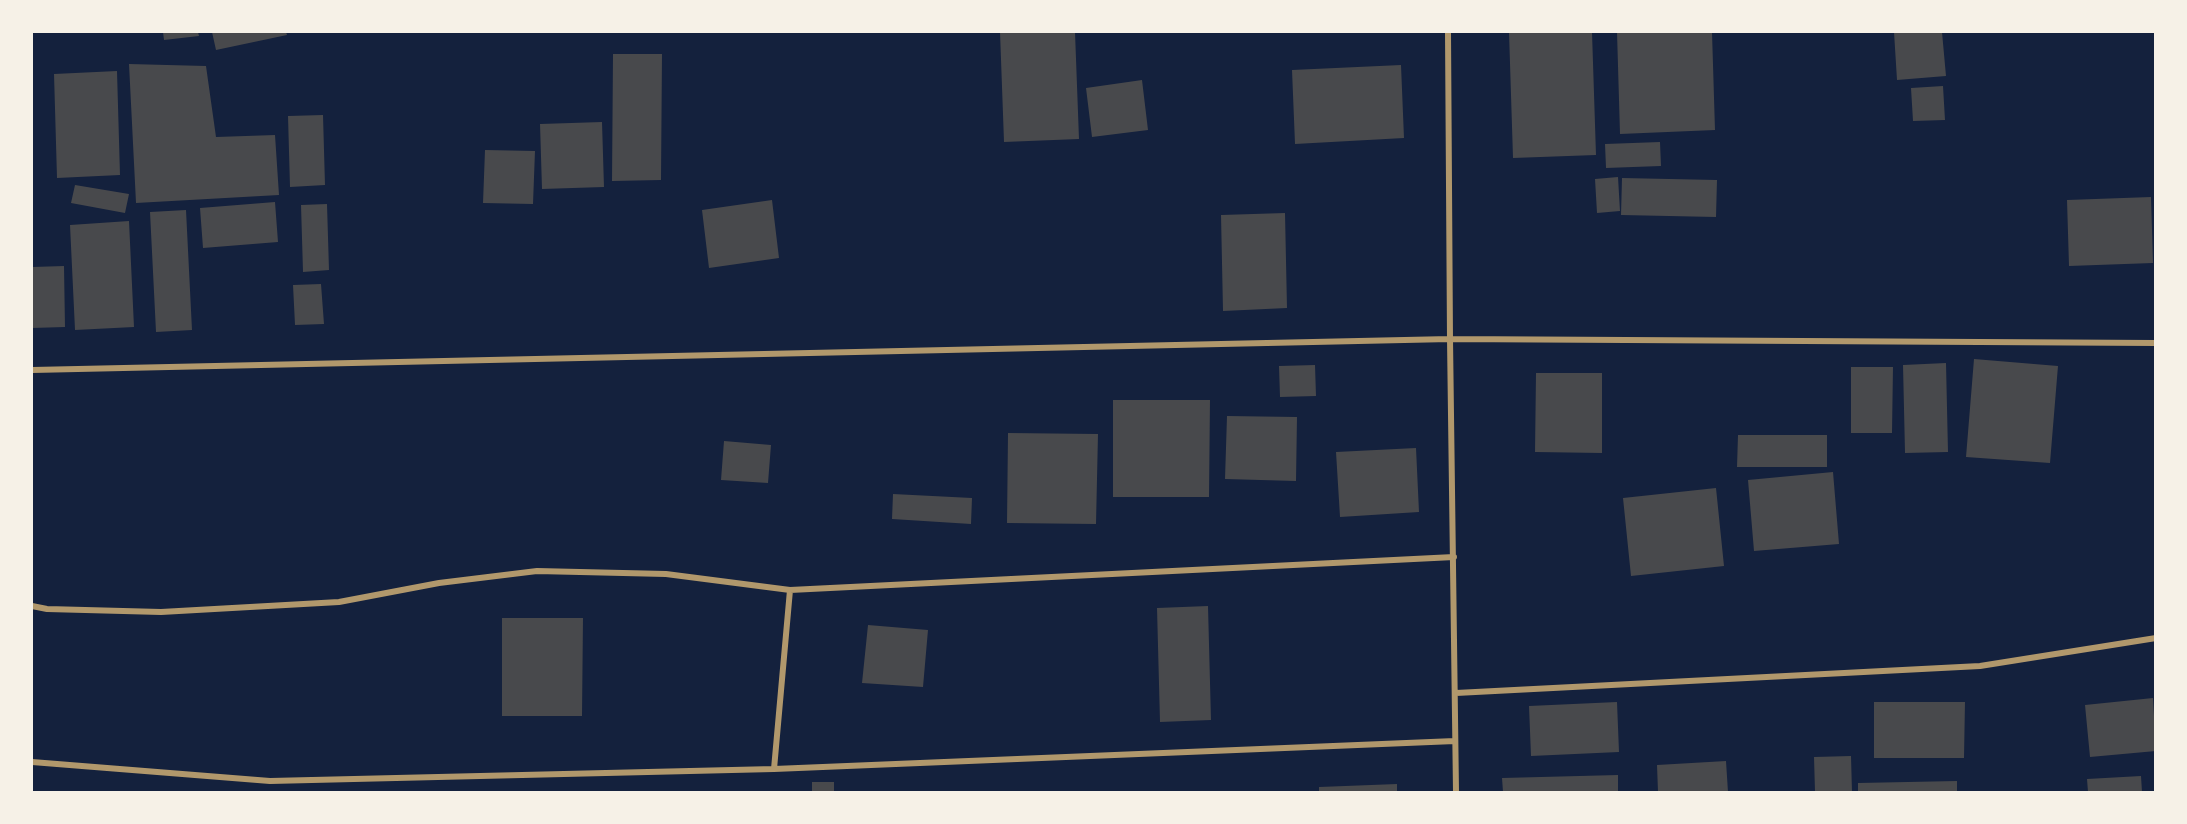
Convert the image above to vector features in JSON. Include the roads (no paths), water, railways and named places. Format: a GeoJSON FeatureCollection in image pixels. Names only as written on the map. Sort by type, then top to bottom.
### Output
{"type":"FeatureCollection","features":[{"type":"Feature","properties":{"kind":"street"},"geometry":{"type":"LineString","coordinates":[[1448,32],[1456,792]]}},
{"type":"Feature","properties":{"kind":"street"},"geometry":{"type":"LineString","coordinates":[[32,370],[1450,339],[2156,343]]}},
{"type":"Feature","properties":{"kind":"street"},"geometry":{"type":"LineString","coordinates":[[32,606],[47,609],[161,612],[339,602],[439,583],[537,572],[666,574],[790,590],[1454,557]]}},
{"type":"Feature","properties":{"kind":"street"},"geometry":{"type":"LineString","coordinates":[[774,769],[790,590]]}},
{"type":"Feature","properties":{"kind":"street"},"geometry":{"type":"LineString","coordinates":[[1456,693],[1980,666],[2156,638]]}},
{"type":"Feature","properties":{"kind":"street"},"geometry":{"type":"LineString","coordinates":[[32,762],[270,781],[774,769],[1455,741]]}}]}
